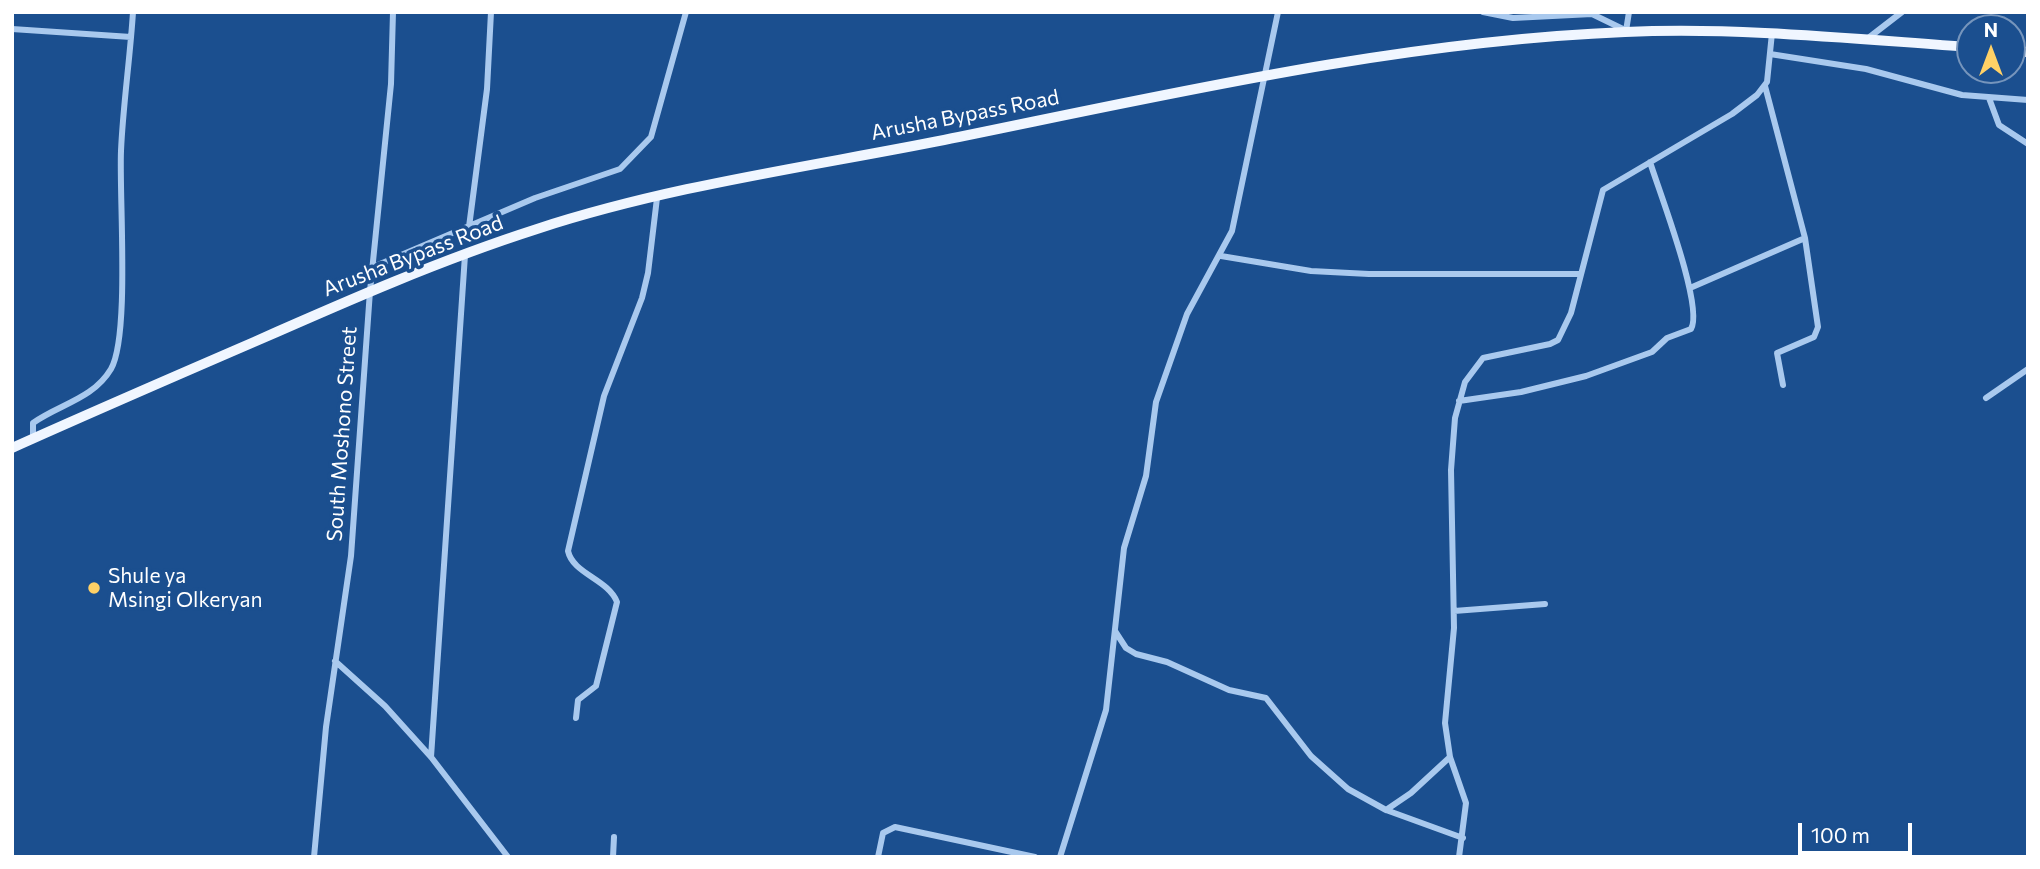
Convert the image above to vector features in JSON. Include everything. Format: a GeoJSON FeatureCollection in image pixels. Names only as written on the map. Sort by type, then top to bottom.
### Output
{"type":"FeatureCollection","features":[{"type":"Feature","properties":{"kind":"main road","name":"Arusha Bypass Road"},"geometry":{"type":"LineString","coordinates":[[12,448],[370,291],[572,218],[657,198],[1146,98],[1441,49],[1627,31],[1772,33],[1956,46]]}},
{"type":"Feature","properties":{"kind":"street"},"geometry":{"type":"LineString","coordinates":[[33,439],[33,423],[96,388],[111,369],[117,352],[121,274],[121,151],[133,12]]}},
{"type":"Feature","properties":{"kind":"street","name":"South Moshono Street"},"geometry":{"type":"LineString","coordinates":[[314,857],[326,727],[351,556],[370,291],[391,84],[393,12]]}},
{"type":"Feature","properties":{"kind":"street"},"geometry":{"type":"LineString","coordinates":[[469,227],[486,89],[491,12]]}},
{"type":"Feature","properties":{"kind":"street"},"geometry":{"type":"LineString","coordinates":[[373,267],[535,198],[614,173],[641,151],[651,137],[685,12]]}},
{"type":"Feature","properties":{"kind":"street"},"geometry":{"type":"LineString","coordinates":[[1060,857],[1106,710],[1124,548],[1146,476],[1156,402],[1187,314],[1221,256],[1232,231],[1278,12]]}},
{"type":"Feature","properties":{"kind":"street"},"geometry":{"type":"LineString","coordinates":[[1483,12],[1513,18],[1592,15],[1627,31],[1629,12]]}},
{"type":"Feature","properties":{"kind":"street"},"geometry":{"type":"LineString","coordinates":[[1866,40],[1902,12]]}},
{"type":"Feature","properties":{"kind":"street"},"geometry":{"type":"LineString","coordinates":[[12,29],[131,37]]}},
{"type":"Feature","properties":{"kind":"street"},"geometry":{"type":"LineString","coordinates":[[1772,33],[1765,86],[1805,238],[1818,330],[1814,337],[1777,353],[1783,385]]}},
{"type":"Feature","properties":{"kind":"street"},"geometry":{"type":"LineString","coordinates":[[1770,54],[1866,69],[1962,95],[2028,100]]}},
{"type":"Feature","properties":{"kind":"street"},"geometry":{"type":"LineString","coordinates":[[1459,857],[1466,803],[1450,757],[1445,708],[1452,667],[1454,611],[1451,470],[1459,401],[1470,372],[1485,356],[1541,347],[1558,340],[1572,313],[1603,190],[1732,114],[1765,86]]}},
{"type":"Feature","properties":{"kind":"street"},"geometry":{"type":"LineString","coordinates":[[1989,98],[1999,125],[2028,144]]}},
{"type":"Feature","properties":{"kind":"street"},"geometry":{"type":"LineString","coordinates":[[1459,401],[1521,392],[1566,381],[1652,352],[1667,338],[1688,331],[1693,325],[1690,288],[1650,162]]}},
{"type":"Feature","properties":{"kind":"street"},"geometry":{"type":"LineString","coordinates":[[576,718],[578,700],[596,686],[617,602],[605,585],[573,562],[568,551],[604,396],[642,298],[657,198]]}},
{"type":"Feature","properties":{"kind":"street"},"geometry":{"type":"LineString","coordinates":[[1690,288],[1805,238]]}},
{"type":"Feature","properties":{"kind":"street"},"geometry":{"type":"LineString","coordinates":[[431,757],[465,255]]}},
{"type":"Feature","properties":{"kind":"street"},"geometry":{"type":"LineString","coordinates":[[1221,256],[1311,271],[1369,274],[1581,274]]}},
{"type":"Feature","properties":{"kind":"street"},"geometry":{"type":"LineString","coordinates":[[1986,398],[2028,369]]}},
{"type":"Feature","properties":{"kind":"street"},"geometry":{"type":"LineString","coordinates":[[1454,611],[1545,604]]}},
{"type":"Feature","properties":{"kind":"street"},"geometry":{"type":"LineString","coordinates":[[1115,631],[1126,648],[1136,654],[1167,662],[1228,691],[1266,698],[1294,737],[1330,774],[1349,789],[1385,810],[1463,838]]}},
{"type":"Feature","properties":{"kind":"street"},"geometry":{"type":"LineString","coordinates":[[335,661],[385,706],[431,757],[507,856]]}},
{"type":"Feature","properties":{"kind":"street"},"geometry":{"type":"LineString","coordinates":[[1385,810],[1411,793],[1450,757]]}},
{"type":"Feature","properties":{"kind":"street"},"geometry":{"type":"LineString","coordinates":[[878,857],[883,833],[895,827],[1035,857]]}},
{"type":"Feature","properties":{"kind":"street"},"geometry":{"type":"LineString","coordinates":[[613,857],[614,837]]}},
{"type":"Feature","properties":{"kind":"place","name":"Shule ya Msingi Olkeryan"},"geometry":{"type":"Point","coordinates":[94,588]}}]}
